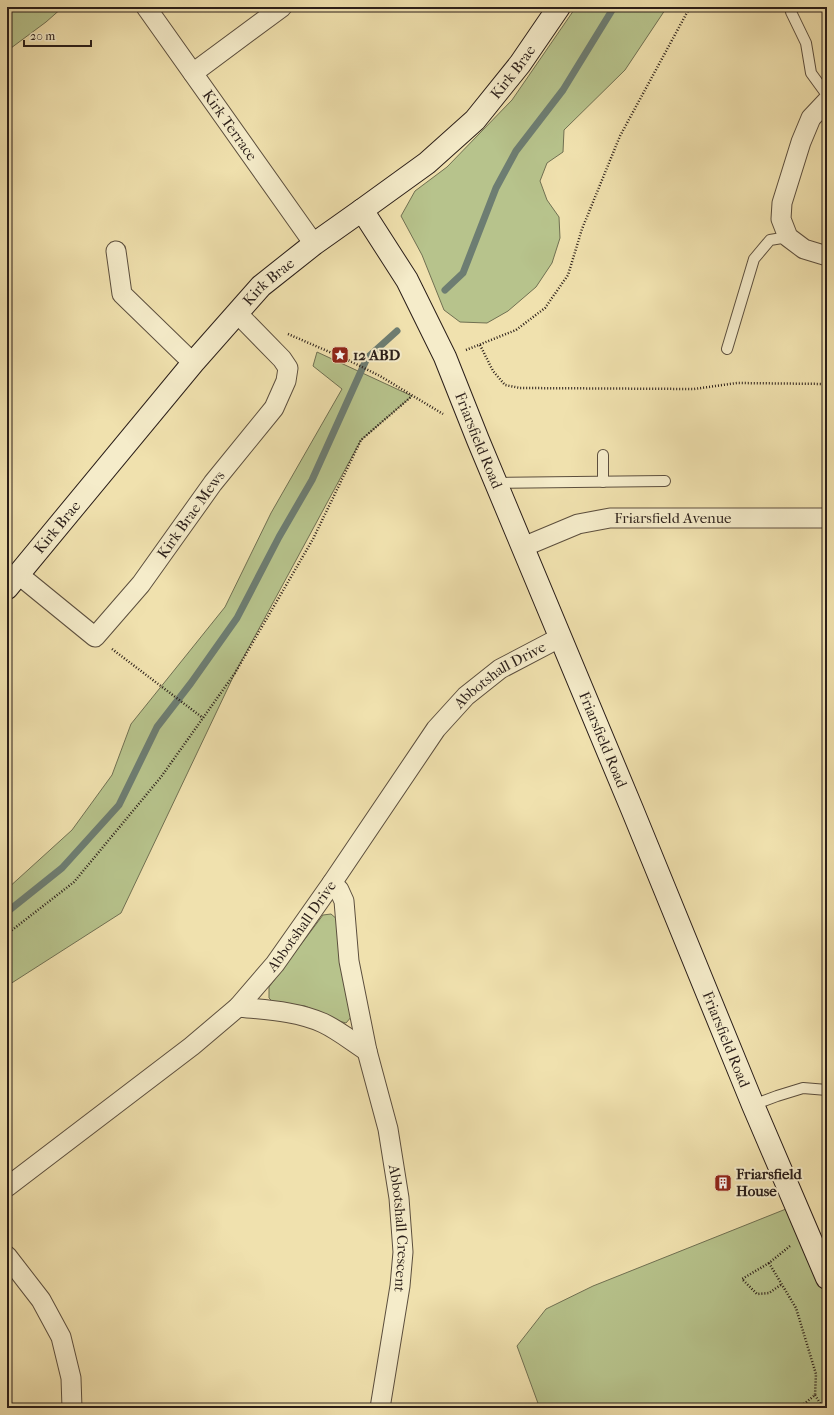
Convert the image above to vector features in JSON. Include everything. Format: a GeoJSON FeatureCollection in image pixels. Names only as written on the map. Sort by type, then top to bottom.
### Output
{"type":"FeatureCollection","features":[{"type":"Feature","properties":{"kind":"street","name":"Kirk Terrace"},"geometry":{"type":"LineString","coordinates":[[146,7],[314,244]]}},
{"type":"Feature","properties":{"kind":"street"},"geometry":{"type":"LineString","coordinates":[[193,73],[282,7]]}},
{"type":"Feature","properties":{"kind":"street","name":"Kirk Brae"},"geometry":{"type":"LineString","coordinates":[[13,582],[193,362],[261,286],[314,244],[427,163],[475,120],[520,64],[559,7]]}},
{"type":"Feature","properties":{"kind":"street"},"geometry":{"type":"LineString","coordinates":[[827,102],[810,118],[800,142],[782,202],[781,220],[788,237],[804,249],[827,256]]}},
{"type":"Feature","properties":{"kind":"street","name":"Friarsfield Road"},"geometry":{"type":"LineString","coordinates":[[362,210],[407,280],[445,357],[753,1105],[827,1278]]}},
{"type":"Feature","properties":{"kind":"street"},"geometry":{"type":"LineString","coordinates":[[116,251],[122,294],[193,362]]}},
{"type":"Feature","properties":{"kind":"street","name":"Kirk Brae Mews"},"geometry":{"type":"LineString","coordinates":[[95,637],[141,584],[213,483],[274,408],[286,381],[288,368],[282,359],[237,313]]}},
{"type":"Feature","properties":{"kind":"street","name":"Friarsfield Avenue"},"geometry":{"type":"LineString","coordinates":[[523,547],[578,524],[610,518],[827,518]]}},
{"type":"Feature","properties":{"kind":"street"},"geometry":{"type":"LineString","coordinates":[[13,582],[95,637]]}},
{"type":"Feature","properties":{"kind":"street","name":"Abbotshall Drive"},"geometry":{"type":"LineString","coordinates":[[7,1187],[192,1046],[238,1007],[275,964],[332,883],[436,729],[466,696],[500,669],[561,637]]}},
{"type":"Feature","properties":{"kind":"street","name":"Abbotshall Crescent"},"geometry":{"type":"LineString","coordinates":[[332,883],[339,890],[344,901],[349,961],[367,1051],[388,1129],[399,1198],[403,1252],[400,1286],[380,1408]]}},
{"type":"Feature","properties":{"kind":"street"},"geometry":{"type":"LineString","coordinates":[[238,1007],[293,1014],[309,1018],[324,1024],[367,1051]]}},
{"type":"Feature","properties":{"kind":"street"},"geometry":{"type":"LineString","coordinates":[[7,1256],[41,1300],[60,1337],[71,1378],[72,1408]]}},
{"type":"Feature","properties":{"kind":"lane"},"geometry":{"type":"LineString","coordinates":[[791,12],[806,44],[811,73],[827,95]]}},
{"type":"Feature","properties":{"kind":"lane"},"geometry":{"type":"LineString","coordinates":[[727,349],[754,259],[770,240],[788,237]]}},
{"type":"Feature","properties":{"kind":"lane"},"geometry":{"type":"LineString","coordinates":[[603,455],[603,482]]}},
{"type":"Feature","properties":{"kind":"lane"},"geometry":{"type":"LineString","coordinates":[[496,483],[666,481]]}},
{"type":"Feature","properties":{"kind":"lane"},"geometry":{"type":"LineString","coordinates":[[753,1105],[803,1088],[827,1090]]}},
{"type":"Feature","properties":{"kind":"path"},"geometry":{"type":"LineString","coordinates":[[445,357],[480,345],[516,330],[546,308],[568,275],[582,229],[620,136],[690,7]]}},
{"type":"Feature","properties":{"kind":"path"},"geometry":{"type":"LineString","coordinates":[[287,333],[380,376],[444,414]]}},
{"type":"Feature","properties":{"kind":"path"},"geometry":{"type":"LineString","coordinates":[[480,345],[493,371],[505,385],[520,388],[694,389],[736,383],[827,384]]}},
{"type":"Feature","properties":{"kind":"path"},"geometry":{"type":"LineString","coordinates":[[7,934],[74,882],[161,777],[235,673],[313,539],[361,440],[412,396]]}},
{"type":"Feature","properties":{"kind":"path"},"geometry":{"type":"LineString","coordinates":[[95,637],[152,678],[203,718]]}},
{"type":"Feature","properties":{"kind":"path"},"geometry":{"type":"LineString","coordinates":[[782,1284],[770,1293],[757,1294],[742,1279],[769,1263],[804,1234],[808,1234]]}},
{"type":"Feature","properties":{"kind":"path"},"geometry":{"type":"LineString","coordinates":[[769,1263],[799,1315],[816,1374],[815,1395],[823,1408]]}},
{"type":"Feature","properties":{"kind":"path"},"geometry":{"type":"LineString","coordinates":[[799,1408],[815,1395]]}},
{"type":"Feature","properties":{"kind":"green space"},"geometry":{"type":"Polygon","coordinates":[[[7,7],[63,7],[46,22],[7,51],[7,7]]]}},
{"type":"Feature","properties":{"kind":"green space"},"geometry":{"type":"Polygon","coordinates":[[[576,7],[667,7],[625,70],[564,130],[563,152],[547,163],[540,181],[547,200],[559,217],[560,238],[552,263],[536,287],[508,311],[487,323],[460,322],[444,310],[422,255],[401,216],[415,191],[447,167],[512,100],[576,7]]]}},
{"type":"Feature","properties":{"kind":"green space"},"geometry":{"type":"Polygon","coordinates":[[[317,352],[412,396],[361,440],[235,673],[121,913],[7,986],[7,889],[72,830],[112,775],[131,724],[225,607],[271,513],[342,389],[313,366],[317,352]]]}},
{"type":"Feature","properties":{"kind":"green space"},"geometry":{"type":"Polygon","coordinates":[[[331,914],[338,920],[352,1016],[346,1023],[305,1006],[274,1003],[269,998],[269,987],[323,915],[331,914]]]}},
{"type":"Feature","properties":{"kind":"green space"},"geometry":{"type":"Polygon","coordinates":[[[796,1205],[827,1280],[827,1408],[538,1408],[539,1406],[517,1346],[546,1309],[593,1286],[796,1205]]]}},
{"type":"Feature","properties":{"kind":"waterway"},"geometry":{"type":"LineString","coordinates":[[445,290],[463,273],[496,188],[516,151],[563,90],[614,7]]}},
{"type":"Feature","properties":{"kind":"waterway"},"geometry":{"type":"LineString","coordinates":[[7,912],[62,868],[119,805],[157,727],[191,683],[237,618],[279,537],[312,480],[367,358],[397,331]]}},
{"type":"Feature","properties":{"kind":"place","name":"12 ABD"},"geometry":{"type":"Point","coordinates":[340,355]}},
{"type":"Feature","properties":{"kind":"place","name":"Friarsfield House"},"geometry":{"type":"Point","coordinates":[723,1183]}}]}
